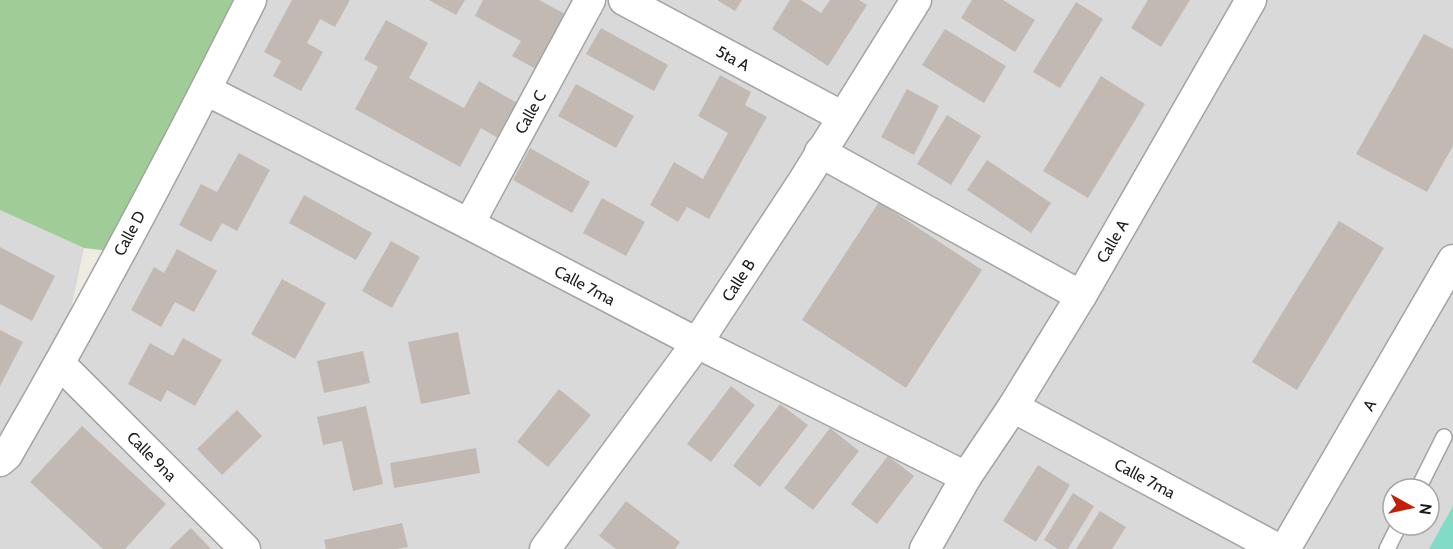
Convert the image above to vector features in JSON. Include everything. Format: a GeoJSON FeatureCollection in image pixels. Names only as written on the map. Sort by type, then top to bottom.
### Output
{"type":"FeatureCollection","features":[{"type":"Feature","properties":{"kind":"street","name":"Calle D"},"geometry":{"type":"LineString","coordinates":[[0,461],[7,455],[60,364],[206,90],[251,0]]}},
{"type":"Feature","properties":{"kind":"street","name":"Calle C"},"geometry":{"type":"LineString","coordinates":[[469,224],[590,0]]}},
{"type":"Feature","properties":{"kind":"street","name":"5ta A"},"geometry":{"type":"LineString","coordinates":[[624,0],[843,117]]}},
{"type":"Feature","properties":{"kind":"street","name":"Calle B"},"geometry":{"type":"LineString","coordinates":[[545,549],[697,343],[804,180],[916,0]]}},
{"type":"Feature","properties":{"kind":"street","name":"Calle A"},"geometry":{"type":"LineString","coordinates":[[925,549],[966,477],[1013,407],[1081,296],[1251,0]]}},
{"type":"Feature","properties":{"kind":"street","name":"Calle 7ma"},"geometry":{"type":"LineString","coordinates":[[206,90],[697,343],[966,477]]}},
{"type":"Feature","properties":{"kind":"street"},"geometry":{"type":"LineString","coordinates":[[820,153],[1081,296]]}},
{"type":"Feature","properties":{"kind":"street","name":"A"},"geometry":{"type":"LineString","coordinates":[[1286,549],[1453,260]]}},
{"type":"Feature","properties":{"kind":"street","name":"Calle 9na"},"geometry":{"type":"LineString","coordinates":[[60,364],[245,549]]}},
{"type":"Feature","properties":{"kind":"street","name":"Calle 7ma"},"geometry":{"type":"LineString","coordinates":[[1013,407],[1278,549]]}},
{"type":"Feature","properties":{"kind":"lane"},"geometry":{"type":"LineString","coordinates":[[1424,477],[1444,437]]}},
{"type":"Feature","properties":{"kind":"shaded area"},"geometry":{"type":"Polygon","coordinates":[[[250,0],[1453,0],[1453,549],[0,549],[0,210],[84,248],[60,361],[250,0]]]}},
{"type":"Feature","properties":{"kind":"green space"},"geometry":{"type":"Polygon","coordinates":[[[0,0],[251,0],[110,251],[84,248],[0,210],[0,0]]]}},
{"type":"Feature","properties":{"kind":"green space"},"geometry":{"type":"Polygon","coordinates":[[[1453,506],[1453,549],[1429,549],[1436,537],[1441,537],[1441,528],[1453,506]]]}},
{"type":"Feature","properties":{"kind":"building"},"geometry":{"type":"Polygon","coordinates":[[[292,0],[350,0],[335,27],[320,19],[307,43],[323,52],[301,91],[273,76],[281,61],[264,52],[292,0]]]}},
{"type":"Feature","properties":{"kind":"building"},"geometry":{"type":"Polygon","coordinates":[[[429,0],[465,0],[456,15],[429,0]]]}},
{"type":"Feature","properties":{"kind":"building"},"geometry":{"type":"Polygon","coordinates":[[[483,0],[539,0],[567,15],[538,70],[512,56],[521,41],[475,16],[483,0]]]}},
{"type":"Feature","properties":{"kind":"building"},"geometry":{"type":"Polygon","coordinates":[[[717,0],[742,0],[735,11],[717,0]]]}},
{"type":"Feature","properties":{"kind":"building"},"geometry":{"type":"Polygon","coordinates":[[[790,0],[801,0],[821,13],[830,0],[859,0],[867,5],[828,66],[772,29],[790,0]]]}},
{"type":"Feature","properties":{"kind":"building"},"geometry":{"type":"Polygon","coordinates":[[[972,0],[1003,0],[1035,20],[1015,52],[961,18],[972,0]]]}},
{"type":"Feature","properties":{"kind":"building"},"geometry":{"type":"Polygon","coordinates":[[[1148,0],[1190,0],[1161,47],[1131,28],[1148,0]]]}},
{"type":"Feature","properties":{"kind":"building"},"geometry":{"type":"Polygon","coordinates":[[[1076,2],[1103,19],[1060,88],[1033,72],[1076,2]]]}},
{"type":"Feature","properties":{"kind":"building"},"geometry":{"type":"Polygon","coordinates":[[[386,20],[428,43],[409,78],[464,108],[479,81],[517,103],[498,138],[481,128],[460,167],[355,109],[378,67],[364,59],[386,20]]]}},
{"type":"Feature","properties":{"kind":"building"},"geometry":{"type":"Polygon","coordinates":[[[601,28],[668,65],[654,91],[586,54],[601,28]]]}},
{"type":"Feature","properties":{"kind":"building"},"geometry":{"type":"Polygon","coordinates":[[[945,29],[1006,66],[984,103],[922,65],[945,29]]]}},
{"type":"Feature","properties":{"kind":"building"},"geometry":{"type":"Polygon","coordinates":[[[1424,34],[1453,49],[1453,146],[1427,192],[1356,154],[1424,34]]]}},
{"type":"Feature","properties":{"kind":"building"},"geometry":{"type":"Polygon","coordinates":[[[720,75],[751,92],[745,105],[767,117],[709,219],[687,207],[678,222],[650,205],[674,162],[703,179],[728,133],[698,116],[720,75]]]}},
{"type":"Feature","properties":{"kind":"building"},"geometry":{"type":"Polygon","coordinates":[[[1101,76],[1145,104],[1088,198],[1043,171],[1101,76]]]}},
{"type":"Feature","properties":{"kind":"building"},"geometry":{"type":"Polygon","coordinates":[[[576,84],[634,116],[616,148],[558,116],[576,84]]]}},
{"type":"Feature","properties":{"kind":"building"},"geometry":{"type":"Polygon","coordinates":[[[907,89],[939,106],[914,155],[881,137],[907,89]]]}},
{"type":"Feature","properties":{"kind":"building"},"geometry":{"type":"Polygon","coordinates":[[[947,115],[981,136],[951,185],[917,164],[947,115]]]}},
{"type":"Feature","properties":{"kind":"building"},"geometry":{"type":"Polygon","coordinates":[[[530,148],[590,182],[572,213],[513,180],[530,148]]]}},
{"type":"Feature","properties":{"kind":"building"},"geometry":{"type":"Polygon","coordinates":[[[239,153],[270,170],[237,231],[222,223],[211,242],[179,225],[201,184],[217,192],[239,153]]]}},
{"type":"Feature","properties":{"kind":"building"},"geometry":{"type":"Polygon","coordinates":[[[987,160],[1051,203],[1031,233],[967,190],[987,160]]]}},
{"type":"Feature","properties":{"kind":"building"},"geometry":{"type":"Polygon","coordinates":[[[304,195],[372,233],[356,260],[289,223],[304,195]]]}},
{"type":"Feature","properties":{"kind":"building"},"geometry":{"type":"Polygon","coordinates":[[[602,198],[645,222],[626,256],[583,233],[602,198]]]}},
{"type":"Feature","properties":{"kind":"building"},"geometry":{"type":"Polygon","coordinates":[[[879,202],[982,270],[906,388],[802,320],[879,202]]]}},
{"type":"Feature","properties":{"kind":"building"},"geometry":{"type":"Polygon","coordinates":[[[1339,221],[1384,248],[1297,390],[1252,362],[1339,221]]]}},
{"type":"Feature","properties":{"kind":"building"},"geometry":{"type":"Polygon","coordinates":[[[391,241],[420,257],[392,308],[362,291],[391,241]]]}},
{"type":"Feature","properties":{"kind":"building"},"geometry":{"type":"Polygon","coordinates":[[[0,247],[55,276],[32,321],[0,304],[0,247]]]}},
{"type":"Feature","properties":{"kind":"building"},"geometry":{"type":"Polygon","coordinates":[[[177,249],[217,271],[194,312],[175,302],[161,327],[131,310],[154,267],[164,273],[177,249]]]}},
{"type":"Feature","properties":{"kind":"building"},"geometry":{"type":"Polygon","coordinates":[[[282,279],[326,303],[295,359],[251,334],[282,279]]]}},
{"type":"Feature","properties":{"kind":"building"},"geometry":{"type":"Polygon","coordinates":[[[0,330],[23,342],[0,386],[0,330]]]}},
{"type":"Feature","properties":{"kind":"building"},"geometry":{"type":"Polygon","coordinates":[[[458,332],[470,394],[421,404],[408,342],[458,332]]]}},
{"type":"Feature","properties":{"kind":"building"},"geometry":{"type":"Polygon","coordinates":[[[183,338],[222,360],[195,406],[167,390],[161,402],[128,384],[150,343],[173,356],[183,338]]]}},
{"type":"Feature","properties":{"kind":"building"},"geometry":{"type":"Polygon","coordinates":[[[363,351],[370,383],[324,393],[317,361],[363,351]]]}},
{"type":"Feature","properties":{"kind":"building"},"geometry":{"type":"Polygon","coordinates":[[[731,386],[755,405],[711,462],[687,444],[731,386]]]}},
{"type":"Feature","properties":{"kind":"building"},"geometry":{"type":"Polygon","coordinates":[[[559,389],[591,415],[548,467],[517,442],[559,389]]]}},
{"type":"Feature","properties":{"kind":"building"},"geometry":{"type":"Polygon","coordinates":[[[780,404],[808,425],[760,487],[733,466],[780,404]]]}},
{"type":"Feature","properties":{"kind":"building"},"geometry":{"type":"Polygon","coordinates":[[[366,406],[383,484],[353,491],[342,441],[323,445],[317,417],[366,406]]]}},
{"type":"Feature","properties":{"kind":"building"},"geometry":{"type":"Polygon","coordinates":[[[237,410],[262,436],[222,475],[197,449],[237,410]]]}},
{"type":"Feature","properties":{"kind":"building"},"geometry":{"type":"Polygon","coordinates":[[[82,426],[166,504],[125,549],[103,549],[30,482],[82,426]]]}},
{"type":"Feature","properties":{"kind":"building"},"geometry":{"type":"Polygon","coordinates":[[[830,428],[859,451],[813,510],[784,488],[830,428]]]}},
{"type":"Feature","properties":{"kind":"building"},"geometry":{"type":"Polygon","coordinates":[[[476,448],[480,473],[394,488],[390,463],[476,448]]]}},
{"type":"Feature","properties":{"kind":"building"},"geometry":{"type":"Polygon","coordinates":[[[888,456],[914,476],[877,524],[851,504],[888,456]]]}},
{"type":"Feature","properties":{"kind":"building"},"geometry":{"type":"Polygon","coordinates":[[[1038,465],[1070,485],[1036,542],[1003,521],[1038,465]]]}},
{"type":"Feature","properties":{"kind":"building"},"geometry":{"type":"Polygon","coordinates":[[[1073,493],[1094,506],[1068,549],[1058,549],[1044,540],[1073,493]]]}},
{"type":"Feature","properties":{"kind":"building"},"geometry":{"type":"Polygon","coordinates":[[[626,501],[680,542],[675,549],[616,549],[599,536],[626,501]]]}},
{"type":"Feature","properties":{"kind":"building"},"geometry":{"type":"Polygon","coordinates":[[[1100,511],[1126,527],[1112,549],[1076,549],[1100,511]]]}},
{"type":"Feature","properties":{"kind":"building"},"geometry":{"type":"Polygon","coordinates":[[[402,523],[408,547],[326,549],[324,540],[402,523]]]}},
{"type":"Feature","properties":{"kind":"building"},"geometry":{"type":"Polygon","coordinates":[[[191,528],[211,549],[169,549],[191,528]]]}}]}
